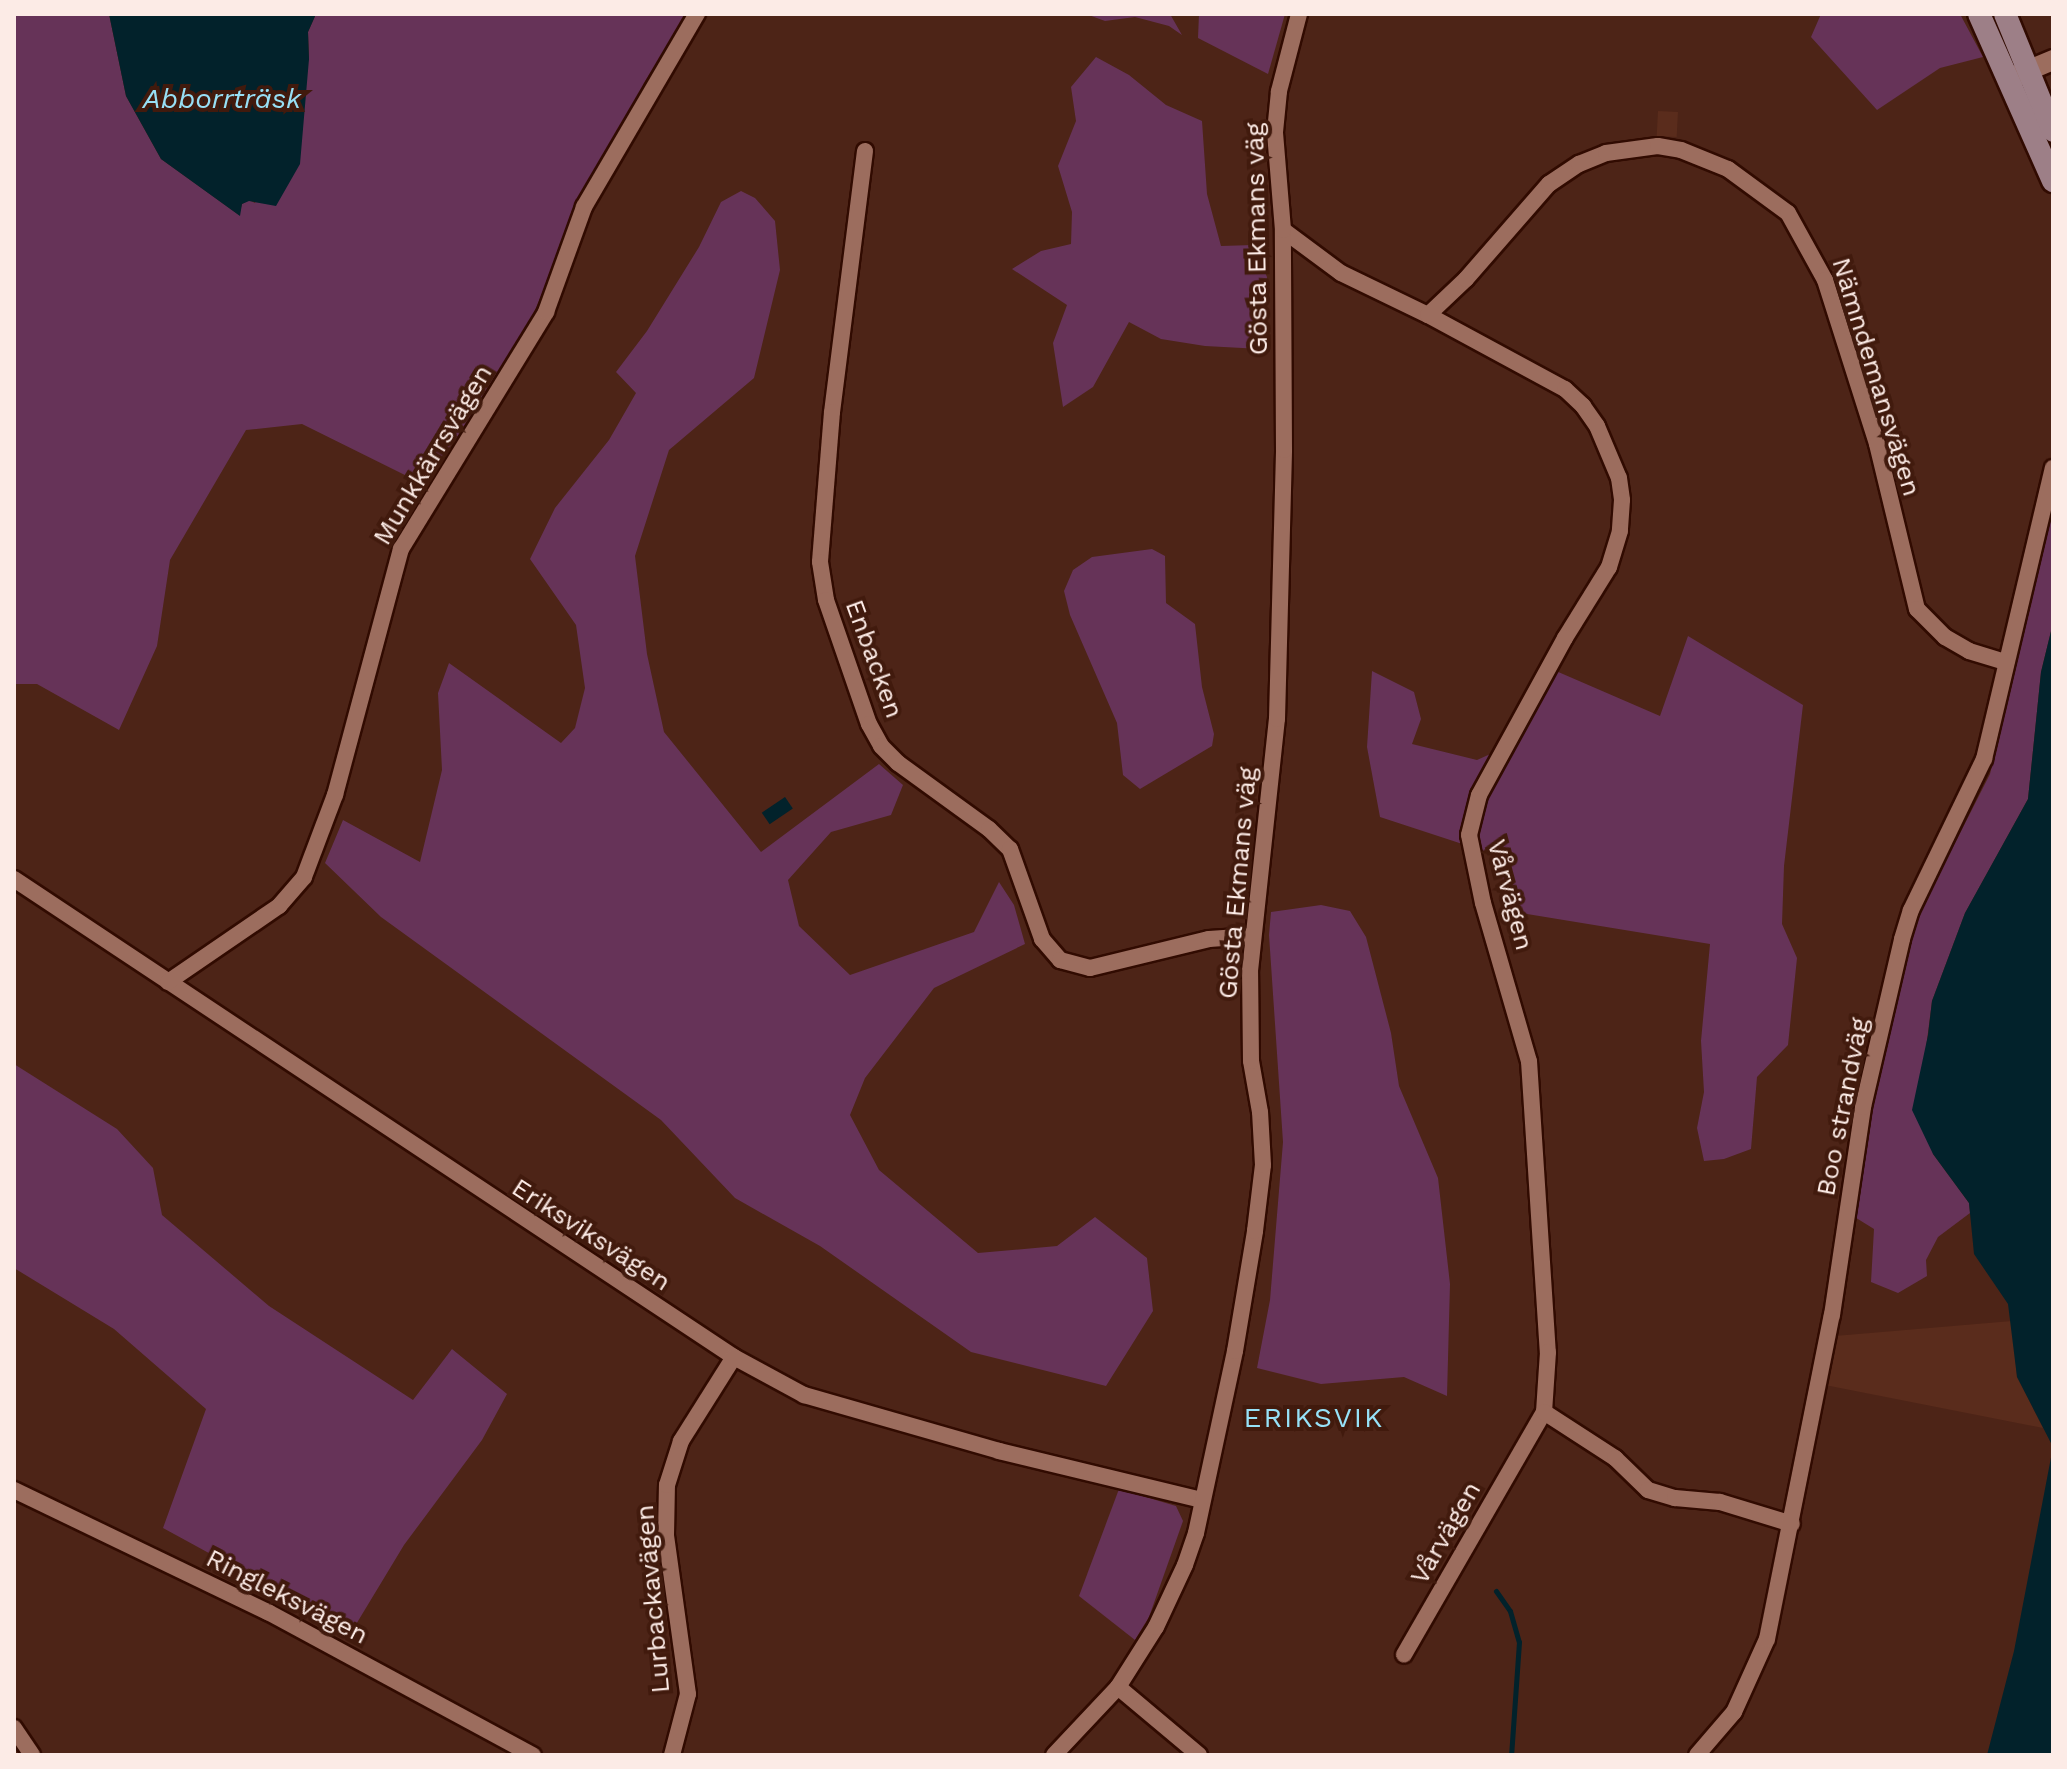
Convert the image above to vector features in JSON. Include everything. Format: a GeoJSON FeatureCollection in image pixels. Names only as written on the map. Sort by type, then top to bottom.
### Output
{"type":"FeatureCollection","features":[{"type":"Feature","properties":{"kind":"main road"},"geometry":{"type":"LineString","coordinates":[[1979,14],[2053,181]]}},
{"type":"Feature","properties":{"kind":"main road"},"geometry":{"type":"LineString","coordinates":[[2005,14],[2053,131]]}},
{"type":"Feature","properties":{"kind":"street","name":"Munkkärrsvägen"},"geometry":{"type":"LineString","coordinates":[[168,982],[279,906],[304,877],[335,795],[401,549],[546,312],[584,207],[697,14]]}},
{"type":"Feature","properties":{"kind":"street","name":"Gösta Ekmans väg"},"geometry":{"type":"LineString","coordinates":[[1054,1755],[1118,1687],[1170,1601],[1196,1533],[1235,1351],[1263,1165],[1260,1112],[1251,1061],[1253,936],[1277,719],[1284,450],[1283,230],[1275,132],[1279,91],[1299,14]]}},
{"type":"Feature","properties":{"kind":"street"},"geometry":{"type":"LineString","coordinates":[[2007,79],[2053,60]]}},
{"type":"Feature","properties":{"kind":"street","name":"Nämndemansvägen"},"geometry":{"type":"LineString","coordinates":[[1428,315],[1466,279],[1549,184],[1579,164],[1606,153],[1658,146],[1681,150],[1728,169],[1788,213],[1825,280],[1877,444],[1917,609],[1945,637],[1969,651],[2006,662]]}},
{"type":"Feature","properties":{"kind":"street","name":"Enbacken"},"geometry":{"type":"LineString","coordinates":[[865,151],[832,412],[820,562],[826,600],[869,724],[881,746],[898,763],[989,829],[1010,849],[1042,939],[1060,960],[1090,968],[1209,939],[1253,936]]}},
{"type":"Feature","properties":{"kind":"street","name":"Vårvägen"},"geometry":{"type":"LineString","coordinates":[[1283,230],[1341,273],[1532,369],[1583,406],[1610,452],[1622,500],[1620,531],[1609,567],[1565,638],[1479,795],[1469,835],[1483,903],[1513,997],[1529,1061],[1548,1352],[1544,1412],[1404,1654]]}},
{"type":"Feature","properties":{"kind":"street","name":"Boo strandväg"},"geometry":{"type":"LineString","coordinates":[[1697,1755],[1734,1712],[1767,1639],[1832,1315],[1863,1107],[1902,939],[1911,910],[1984,759],[2053,468]]}},
{"type":"Feature","properties":{"kind":"street","name":"Eriksviksvägen"},"geometry":{"type":"LineString","coordinates":[[14,879],[734,1357],[804,1395],[1090,1475],[1201,1500]]}},
{"type":"Feature","properties":{"kind":"street","name":"Lurbackavägen"},"geometry":{"type":"LineString","coordinates":[[672,1755],[688,1694],[666,1535],[667,1485],[681,1441],[734,1357]]}},
{"type":"Feature","properties":{"kind":"street"},"geometry":{"type":"LineString","coordinates":[[1544,1412],[1615,1458],[1648,1490],[1675,1498],[1720,1502],[1792,1524]]}},
{"type":"Feature","properties":{"kind":"street","name":"Ringleksvägen"},"geometry":{"type":"LineString","coordinates":[[14,1490],[268,1612],[533,1755]]}},
{"type":"Feature","properties":{"kind":"street"},"geometry":{"type":"LineString","coordinates":[[1118,1687],[1199,1755]]}},
{"type":"Feature","properties":{"kind":"street"},"geometry":{"type":"LineString","coordinates":[[14,1728],[32,1755]]}},
{"type":"Feature","properties":{"kind":"shaded area"},"geometry":{"type":"Polygon","coordinates":[[[14,14],[109,14],[126,96],[161,159],[239,215],[242,204],[249,200],[255,203],[309,59],[308,32],[316,14],[687,14],[644,83],[614,149],[583,197],[524,336],[486,400],[421,483],[302,424],[246,430],[170,560],[157,646],[119,730],[37,684],[14,684],[14,14]]]}},
{"type":"Feature","properties":{"kind":"shaded area"},"geometry":{"type":"Polygon","coordinates":[[[1086,14],[1170,14],[1182,35],[1169,26],[1135,17],[1105,21],[1086,14]]]}},
{"type":"Feature","properties":{"kind":"shaded area"},"geometry":{"type":"Polygon","coordinates":[[[1199,14],[1285,14],[1268,74],[1198,38],[1199,14]]]}},
{"type":"Feature","properties":{"kind":"shaded area"},"geometry":{"type":"Polygon","coordinates":[[[1821,14],[1960,14],[1983,57],[1940,68],[1877,110],[1811,37],[1821,14]]]}},
{"type":"Feature","properties":{"kind":"shaded area"},"geometry":{"type":"Polygon","coordinates":[[[1096,57],[1129,75],[1166,105],[1202,121],[1207,194],[1221,246],[1253,245],[1267,277],[1261,349],[1205,346],[1161,339],[1129,322],[1093,387],[1063,407],[1053,343],[1067,305],[1012,269],[1041,251],[1071,244],[1072,212],[1058,166],[1076,121],[1071,87],[1096,57]]]}},
{"type":"Feature","properties":{"kind":"shaded area"},"geometry":{"type":"Polygon","coordinates":[[[1658,111],[1678,112],[1677,137],[1657,136],[1658,111]]]}},
{"type":"Feature","properties":{"kind":"shaded area"},"geometry":{"type":"Polygon","coordinates":[[[741,191],[755,198],[775,221],[780,270],[754,378],[669,450],[635,556],[647,654],[664,732],[761,852],[879,764],[903,785],[891,815],[831,832],[788,880],[799,926],[850,975],[974,932],[999,882],[1014,905],[1025,944],[934,988],[865,1078],[850,1115],[879,1170],[978,1253],[1057,1246],[1095,1217],[1147,1258],[1153,1311],[1106,1386],[971,1352],[820,1246],[735,1198],[661,1120],[381,917],[325,863],[343,820],[420,862],[442,770],[438,693],[449,663],[561,743],[575,728],[585,688],[576,625],[530,559],[555,508],[609,440],[636,393],[616,372],[647,331],[699,247],[721,202],[741,191]]]}},
{"type":"Feature","properties":{"kind":"shaded area"},"geometry":{"type":"Polygon","coordinates":[[[2053,503],[2053,623],[2041,672],[2028,799],[1965,913],[1932,1001],[1925,1056],[1933,1154],[1969,1203],[1970,1213],[1938,1237],[1926,1260],[1927,1276],[1898,1293],[1871,1282],[1874,1229],[1853,1216],[1870,1104],[1907,946],[1922,908],[1990,774],[2053,503]]]}},
{"type":"Feature","properties":{"kind":"shaded area"},"geometry":{"type":"Polygon","coordinates":[[[1152,549],[1165,556],[1166,603],[1195,624],[1202,687],[1214,734],[1212,746],[1140,789],[1123,775],[1117,723],[1070,615],[1064,591],[1073,570],[1092,557],[1152,549]]]}},
{"type":"Feature","properties":{"kind":"shaded area"},"geometry":{"type":"Polygon","coordinates":[[[1688,636],[1803,705],[1784,866],[1782,924],[1797,958],[1788,1045],[1757,1077],[1751,1149],[1724,1159],[1704,1161],[1697,1128],[1704,1092],[1701,1041],[1710,944],[1508,911],[1499,856],[1380,817],[1367,747],[1372,671],[1414,692],[1421,719],[1412,744],[1477,760],[1517,742],[1556,671],[1660,716],[1688,636]]]}},
{"type":"Feature","properties":{"kind":"shaded area"},"geometry":{"type":"Polygon","coordinates":[[[1321,905],[1350,911],[1366,937],[1391,1033],[1399,1086],[1438,1178],[1450,1284],[1447,1396],[1404,1377],[1321,1384],[1257,1368],[1270,1300],[1283,1142],[1269,935],[1271,912],[1321,905]]]}},
{"type":"Feature","properties":{"kind":"shaded area"},"geometry":{"type":"Polygon","coordinates":[[[14,1064],[117,1129],[153,1168],[162,1215],[269,1306],[413,1400],[452,1349],[507,1394],[482,1440],[404,1545],[352,1631],[163,1528],[206,1409],[114,1329],[14,1268],[14,1064]]]}},
{"type":"Feature","properties":{"kind":"shaded area"},"geometry":{"type":"Polygon","coordinates":[[[2012,1321],[2017,1377],[2043,1428],[1825,1385],[1835,1336],[2012,1321]]]}},
{"type":"Feature","properties":{"kind":"shaded area"},"geometry":{"type":"Polygon","coordinates":[[[1119,1489],[1176,1506],[1183,1521],[1149,1617],[1135,1640],[1079,1596],[1119,1489]]]}},
{"type":"Feature","properties":{"kind":"water","name":"Abborrträsk"},"geometry":{"type":"Polygon","coordinates":[[[109,14],[316,14],[308,32],[309,59],[300,164],[276,206],[249,201],[242,204],[240,216],[161,159],[126,96],[109,14]]]}},
{"type":"Feature","properties":{"kind":"water"},"geometry":{"type":"Polygon","coordinates":[[[2053,623],[2053,1447],[2017,1377],[2008,1304],[1974,1254],[1969,1203],[1933,1154],[1912,1110],[1932,1001],[1965,913],[2028,799],[2041,672],[2053,623]]]}},
{"type":"Feature","properties":{"kind":"water"},"geometry":{"type":"Polygon","coordinates":[[[785,797],[793,809],[770,824],[762,813],[785,797]]]}},
{"type":"Feature","properties":{"kind":"water"},"geometry":{"type":"Polygon","coordinates":[[[2053,1447],[2053,1755],[1987,1755],[2014,1651],[2053,1447]]]}},
{"type":"Feature","properties":{"kind":"waterway"},"geometry":{"type":"LineString","coordinates":[[1496,1591],[1510,1611],[1519,1642],[1511,1755]]}},
{"type":"Feature","properties":{"kind":"district","name":"ERIKSVIK"},"geometry":{"type":"Point","coordinates":[1314,1418]}}]}
